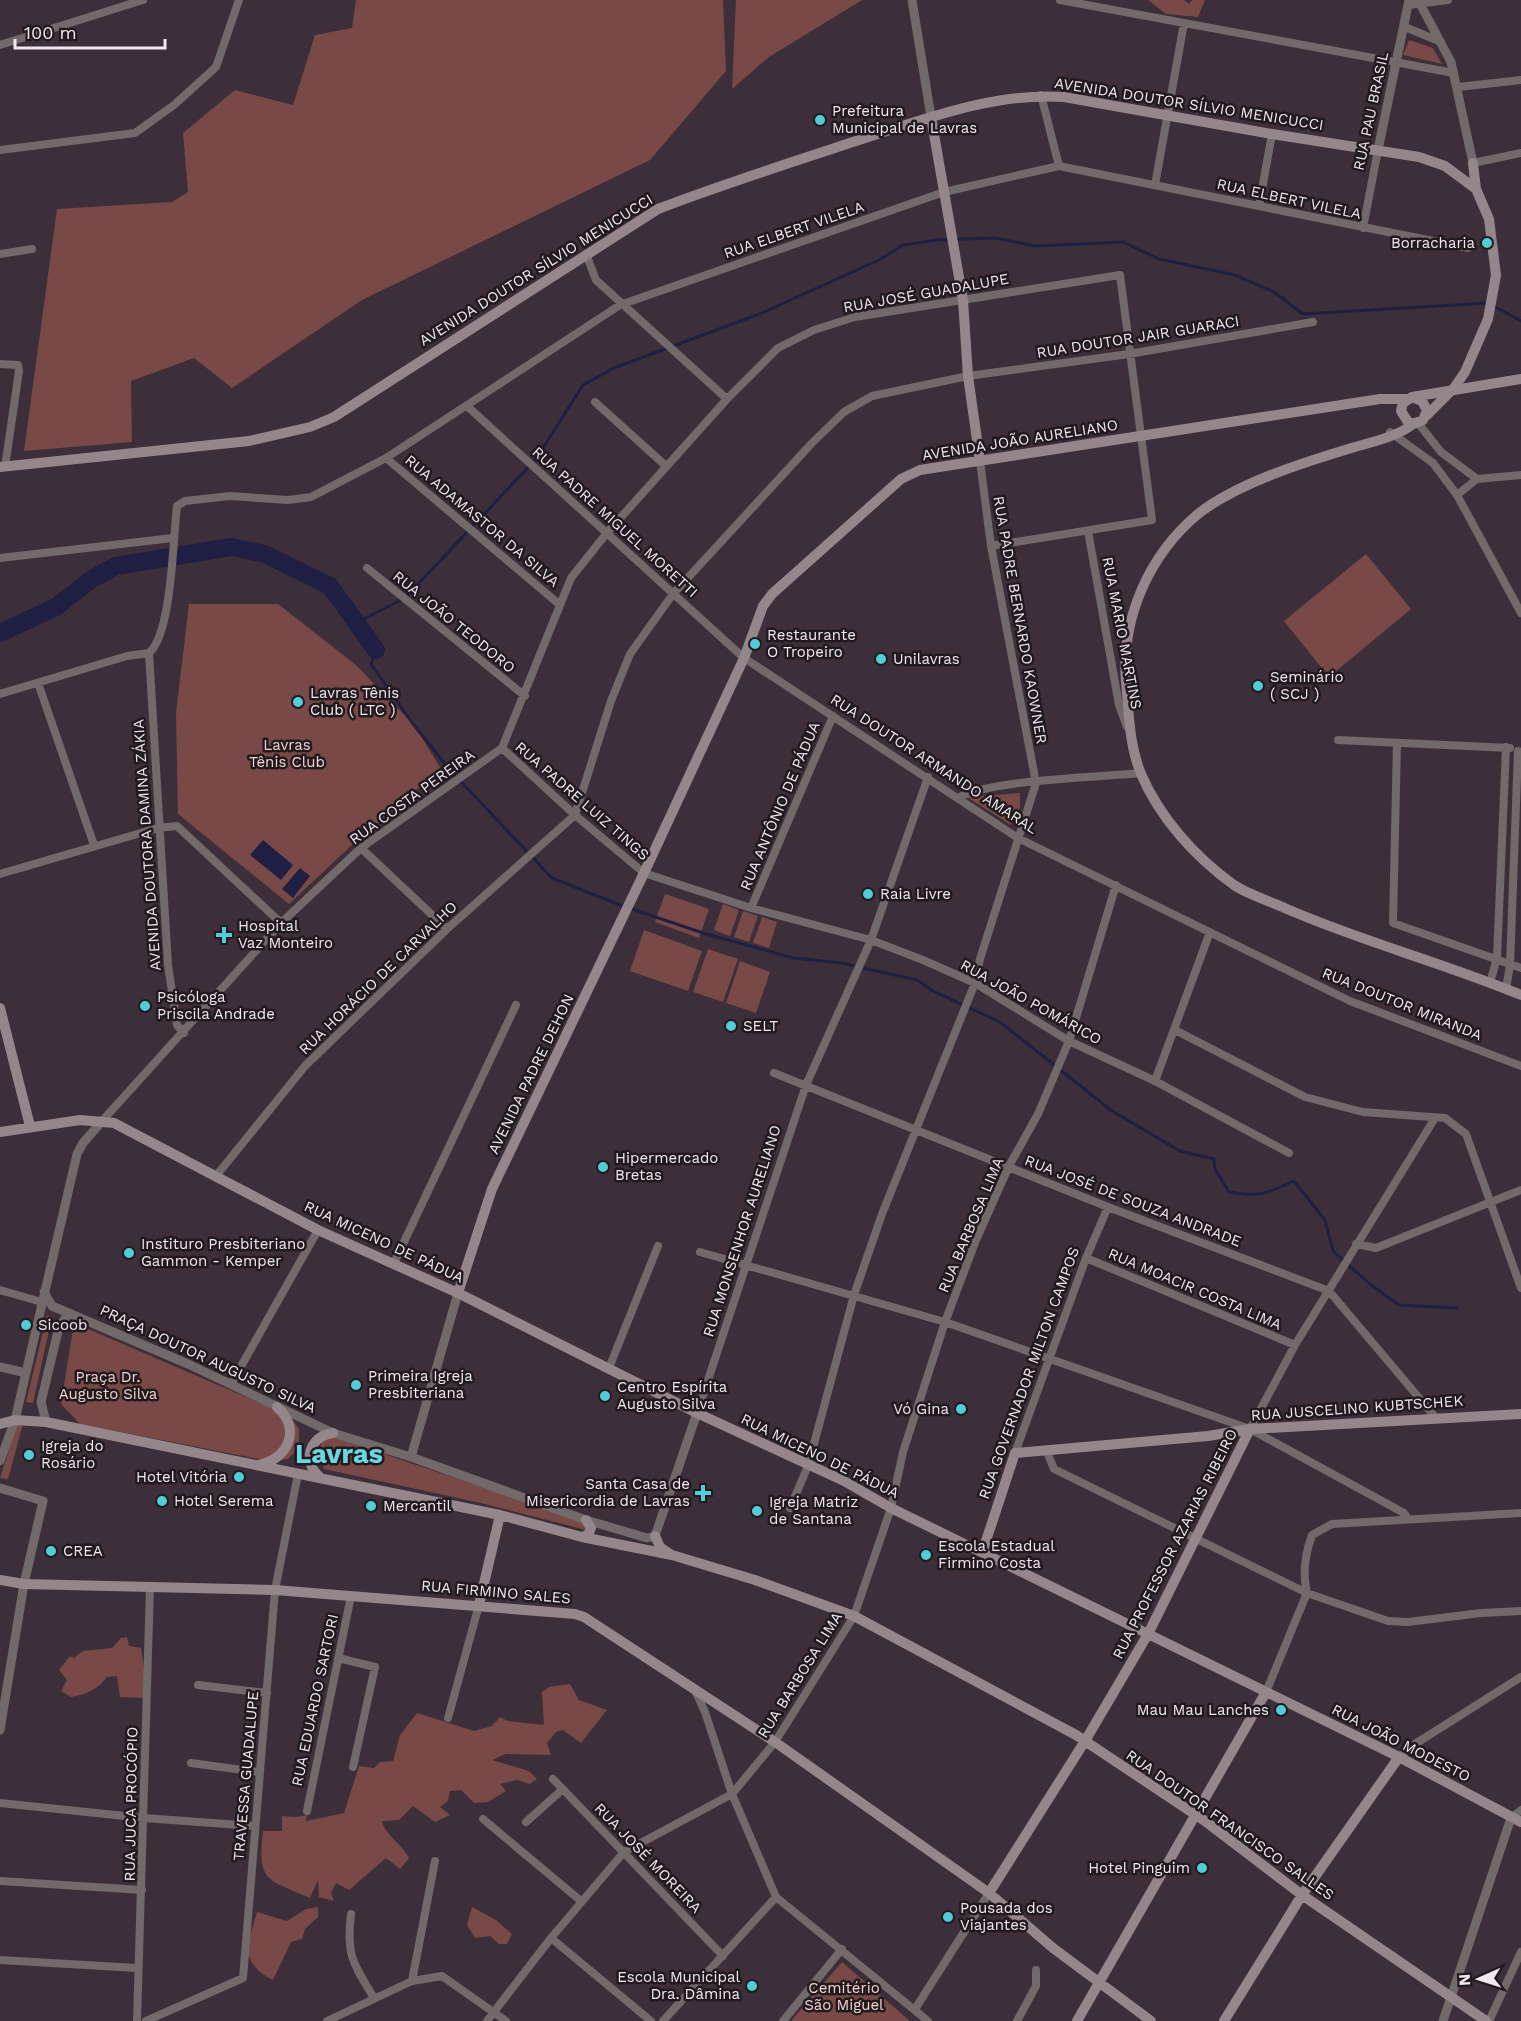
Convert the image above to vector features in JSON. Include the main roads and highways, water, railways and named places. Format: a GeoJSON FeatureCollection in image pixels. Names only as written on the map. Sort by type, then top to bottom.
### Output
{"type":"FeatureCollection","features":[{"type":"Feature","properties":{"kind":"main road","name":"AVENIDA DOUTOR SÍLVIO MENICUCCI"},"geometry":{"type":"LineString","coordinates":[[3,467],[249,441],[310,427],[334,417],[586,254],[668,206],[717,186],[931,117],[1006,100],[1041,95],[1167,113],[1272,134],[1378,150],[1438,162],[1476,189]]}},
{"type":"Feature","properties":{"kind":"main road"},"geometry":{"type":"LineString","coordinates":[[931,117],[963,300],[968,376],[980,461]]}},
{"type":"Feature","properties":{"kind":"main road"},"geometry":{"type":"LineString","coordinates":[[1473,164],[1476,189],[1489,219],[1496,275],[1488,319],[1466,372],[1454,388],[1419,421],[1235,491],[1199,513],[1172,540],[1150,570],[1136,604],[1127,639],[1125,663],[1131,740],[1141,773],[1171,824],[1198,857],[1236,886],[1308,918],[1521,994]]}},
{"type":"Feature","properties":{"kind":"main road","name":"AVENIDA JOÃO AURELIANO"},"geometry":{"type":"LineString","coordinates":[[644,873],[744,658],[763,606],[772,594],[901,479],[920,470],[1380,399],[1409,398],[1454,388],[1521,379]]}},
{"type":"Feature","properties":{"kind":"main road"},"geometry":{"type":"LineString","coordinates":[[1389,434],[1409,398],[1422,400],[1425,405],[1419,421]]}},
{"type":"Feature","properties":{"kind":"main road"},"geometry":{"type":"LineString","coordinates":[[1380,399],[1402,414],[1419,421]]}},
{"type":"Feature","properties":{"kind":"main road","name":"AVENIDA PADRE DEHON"},"geometry":{"type":"LineString","coordinates":[[458,1293],[492,1189],[644,873]]}},
{"type":"Feature","properties":{"kind":"main road"},"geometry":{"type":"LineString","coordinates":[[0,1008],[30,1126],[0,1132]]}},
{"type":"Feature","properties":{"kind":"main road","name":"RUA MICENO DE PÁDUA"},"geometry":{"type":"LineString","coordinates":[[30,1126],[80,1120],[103,1120],[114,1123],[318,1230],[458,1293],[697,1413],[844,1481],[891,1508],[983,1551],[1266,1692]]}},
{"type":"Feature","properties":{"kind":"main road"},"geometry":{"type":"LineString","coordinates":[[0,1424],[15,1420],[46,1422],[256,1466],[275,1461],[289,1442],[290,1427],[277,1407]]}},
{"type":"Feature","properties":{"kind":"main road","name":"RUA JUSCELINO KUBTSCHEK"},"geometry":{"type":"LineString","coordinates":[[1015,1453],[1047,1452],[1208,1436],[1250,1429],[1521,1414]]}},
{"type":"Feature","properties":{"kind":"main road","name":"RUA PROFESSOR AZARIAS RIBEIRO"},"geometry":{"type":"LineString","coordinates":[[989,1893],[1085,1741],[1148,1634],[1250,1429]]}},
{"type":"Feature","properties":{"kind":"main road"},"geometry":{"type":"LineString","coordinates":[[323,1479],[310,1465],[310,1452],[316,1440],[333,1433]]}},
{"type":"Feature","properties":{"kind":"main road","name":"RUA GOVERNADOR MILTON CAMPOS"},"geometry":{"type":"LineString","coordinates":[[983,1551],[1015,1453]]}},
{"type":"Feature","properties":{"kind":"main road","name":"RUA DOUTOR FRANCISCO SALLES"},"geometry":{"type":"LineString","coordinates":[[256,1466],[500,1515],[582,1537],[672,1555],[755,1580],[854,1616],[1085,1741],[1194,1814],[1302,1895],[1451,1999],[1488,2021]]}},
{"type":"Feature","properties":{"kind":"main road"},"geometry":{"type":"LineString","coordinates":[[479,1605],[500,1515]]}},
{"type":"Feature","properties":{"kind":"main road"},"geometry":{"type":"LineString","coordinates":[[582,1537],[588,1534],[591,1528],[586,1520]]}},
{"type":"Feature","properties":{"kind":"main road"},"geometry":{"type":"LineString","coordinates":[[655,1536],[660,1546],[672,1555]]}},
{"type":"Feature","properties":{"kind":"main road","name":"RUA FIRMINO SALES"},"geometry":{"type":"LineString","coordinates":[[0,1580],[24,1584],[275,1590],[479,1605],[575,1614],[584,1617],[775,1742],[989,1893],[1053,1948],[1152,2021]]}},
{"type":"Feature","properties":{"kind":"main road"},"geometry":{"type":"LineString","coordinates":[[1077,2021],[1266,1692]]}},
{"type":"Feature","properties":{"kind":"main road","name":"RUA JOÃO MODESTO"},"geometry":{"type":"LineString","coordinates":[[1266,1692],[1399,1757],[1516,1820]]}},
{"type":"Feature","properties":{"kind":"main road"},"geometry":{"type":"LineString","coordinates":[[1224,2021],[1302,1895],[1399,1757]]}},
{"type":"Feature","properties":{"kind":"waterway"},"geometry":{"type":"LineString","coordinates":[[356,623],[405,598],[536,459],[583,385],[614,368],[762,313],[879,260],[903,245],[937,240],[996,238],[1035,246],[1123,242],[1159,259],[1235,275],[1274,292],[1303,314],[1488,303]]}},
{"type":"Feature","properties":{"kind":"waterway"},"geometry":{"type":"LineString","coordinates":[[1494,306],[1521,321]]}},
{"type":"Feature","properties":{"kind":"waterway"},"geometry":{"type":"LineString","coordinates":[[0,633],[56,607],[92,579],[116,566],[232,547],[265,554],[330,586],[376,650]]}},
{"type":"Feature","properties":{"kind":"waterway"},"geometry":{"type":"LineString","coordinates":[[376,650],[371,664],[413,724],[450,770],[552,878],[620,905],[706,934],[794,958],[841,963],[917,980],[933,991],[1000,1022],[1112,1111],[1180,1151],[1214,1159],[1215,1169],[1229,1192],[1262,1193],[1294,1181],[1325,1220],[1333,1251],[1371,1285],[1399,1305],[1457,1308]]}},
{"type":"Feature","properties":{"kind":"place","name":"Prefeitura Municipal de Lavras"},"geometry":{"type":"Point","coordinates":[820,120]}},
{"type":"Feature","properties":{"kind":"place","name":"Borracharia"},"geometry":{"type":"Point","coordinates":[1487,243]}},
{"type":"Feature","properties":{"kind":"place","name":"Restaurante O Tropeiro"},"geometry":{"type":"Point","coordinates":[755,644]}},
{"type":"Feature","properties":{"kind":"place","name":"Unilavras"},"geometry":{"type":"Point","coordinates":[881,659]}},
{"type":"Feature","properties":{"kind":"place","name":"Seminário ( SCJ )"},"geometry":{"type":"Point","coordinates":[1258,686]}},
{"type":"Feature","properties":{"kind":"place","name":"Lavras Tênis Club ( LTC )"},"geometry":{"type":"Point","coordinates":[298,702]}},
{"type":"Feature","properties":{"kind":"place","name":"Raia Livre"},"geometry":{"type":"Point","coordinates":[868,894]}},
{"type":"Feature","properties":{"kind":"place","name":"Hospital Vaz Monteiro"},"geometry":{"type":"Point","coordinates":[224,935]}},
{"type":"Feature","properties":{"kind":"place","name":"Psicóloga Priscila Andrade"},"geometry":{"type":"Point","coordinates":[145,1006]}},
{"type":"Feature","properties":{"kind":"place","name":"SELT"},"geometry":{"type":"Point","coordinates":[731,1026]}},
{"type":"Feature","properties":{"kind":"place","name":"Hipermercado Bretas"},"geometry":{"type":"Point","coordinates":[603,1167]}},
{"type":"Feature","properties":{"kind":"place","name":"Instituro Presbiteriano Gammon - Kemper"},"geometry":{"type":"Point","coordinates":[129,1253]}},
{"type":"Feature","properties":{"kind":"place","name":"Sicoob"},"geometry":{"type":"Point","coordinates":[26,1325]}},
{"type":"Feature","properties":{"kind":"place","name":"Primeira Igreja Presbiteriana"},"geometry":{"type":"Point","coordinates":[356,1385]}},
{"type":"Feature","properties":{"kind":"place","name":"Centro Espírita Augusto Silva"},"geometry":{"type":"Point","coordinates":[605,1396]}},
{"type":"Feature","properties":{"kind":"place","name":"Vó Gina"},"geometry":{"type":"Point","coordinates":[961,1409]}},
{"type":"Feature","properties":{"kind":"place","name":"Igreja do Rosário"},"geometry":{"type":"Point","coordinates":[29,1455]}},
{"type":"Feature","properties":{"kind":"place","name":"Hotel Vitória"},"geometry":{"type":"Point","coordinates":[239,1477]}},
{"type":"Feature","properties":{"kind":"place","name":"Santa Casa de Misericordia de Lavras"},"geometry":{"type":"Point","coordinates":[703,1493]}},
{"type":"Feature","properties":{"kind":"place","name":"Hotel Serema"},"geometry":{"type":"Point","coordinates":[162,1501]}},
{"type":"Feature","properties":{"kind":"place","name":"Mercantil"},"geometry":{"type":"Point","coordinates":[371,1506]}},
{"type":"Feature","properties":{"kind":"place","name":"Igreja Matriz de Santana"},"geometry":{"type":"Point","coordinates":[757,1511]}},
{"type":"Feature","properties":{"kind":"place","name":"CREA"},"geometry":{"type":"Point","coordinates":[51,1551]}},
{"type":"Feature","properties":{"kind":"place","name":"Escola Estadual Firmino Costa"},"geometry":{"type":"Point","coordinates":[926,1555]}},
{"type":"Feature","properties":{"kind":"place","name":"Mau Mau Lanches"},"geometry":{"type":"Point","coordinates":[1281,1710]}},
{"type":"Feature","properties":{"kind":"place","name":"Hotel Pinguim"},"geometry":{"type":"Point","coordinates":[1202,1868]}},
{"type":"Feature","properties":{"kind":"place","name":"Pousada dos Viajantes"},"geometry":{"type":"Point","coordinates":[948,1917]}},
{"type":"Feature","properties":{"kind":"place","name":"Escola Municipal Dra. Dâmina"},"geometry":{"type":"Point","coordinates":[752,1986]}},
{"type":"Feature","properties":{"kind":"district","name":"Lavras"},"geometry":{"type":"Point","coordinates":[339,1454]}},
{"type":"Feature","properties":{"kind":"park label","name":"Lavras Tênis Club"},"geometry":{"type":"Point","coordinates":[287,754]}},
{"type":"Feature","properties":{"kind":"park label","name":"Praça Dr. Augusto Silva"},"geometry":{"type":"Point","coordinates":[108,1386]}},
{"type":"Feature","properties":{"kind":"park label","name":"Cemitério São Miguel"},"geometry":{"type":"Point","coordinates":[844,1996]}}]}
